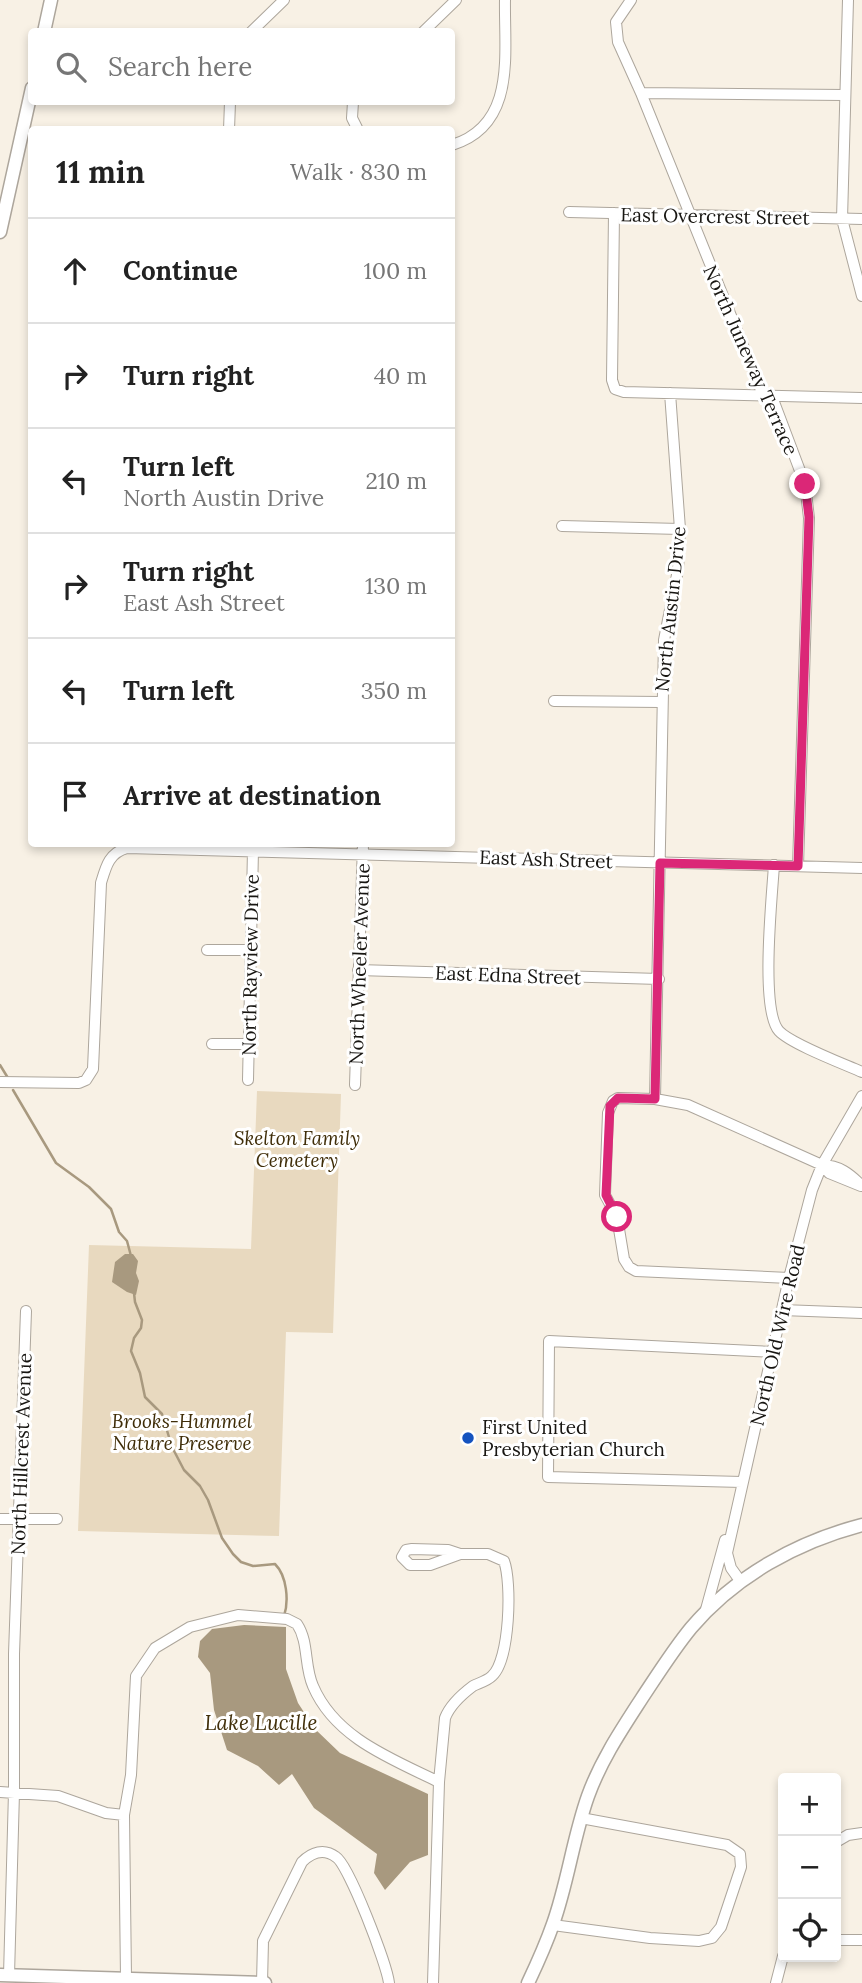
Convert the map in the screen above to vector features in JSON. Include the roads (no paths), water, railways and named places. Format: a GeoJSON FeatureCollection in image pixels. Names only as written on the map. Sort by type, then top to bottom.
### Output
{"type":"FeatureCollection","features":[{"type":"Feature","properties":{"kind":"main road"},"geometry":{"type":"LineString","coordinates":[[45,28],[51,0]]}},
{"type":"Feature","properties":{"kind":"main road"},"geometry":{"type":"LineString","coordinates":[[0,232],[28,105]]}},
{"type":"Feature","properties":{"kind":"main road"},"geometry":{"type":"LineString","coordinates":[[528,1983],[553,1925],[581,1818],[599,1770],[614,1741],[669,1656],[705,1613],[741,1582],[792,1550],[862,1524]]}},
{"type":"Feature","properties":{"kind":"main road"},"geometry":{"type":"LineString","coordinates":[[5,1975],[263,1983]]}},
{"type":"Feature","properties":{"kind":"street"},"geometry":{"type":"LineString","coordinates":[[255,28],[284,0]]}},
{"type":"Feature","properties":{"kind":"street"},"geometry":{"type":"LineString","coordinates":[[427,28],[456,0]]}},
{"type":"Feature","properties":{"kind":"street"},"geometry":{"type":"LineString","coordinates":[[455,144],[472,135],[495,111],[504,87],[505,0]]}},
{"type":"Feature","properties":{"kind":"street","name":"North Juneway Terrace"},"geometry":{"type":"LineString","coordinates":[[631,0],[616,22],[618,43],[641,93],[763,395],[775,402],[805,484],[808,502],[798,866]]}},
{"type":"Feature","properties":{"kind":"street"},"geometry":{"type":"LineString","coordinates":[[848,0],[842,219],[862,296]]}},
{"type":"Feature","properties":{"kind":"street"},"geometry":{"type":"LineString","coordinates":[[641,93],[844,95]]}},
{"type":"Feature","properties":{"kind":"street"},"geometry":{"type":"LineString","coordinates":[[229,126],[230,105]]}},
{"type":"Feature","properties":{"kind":"street"},"geometry":{"type":"LineString","coordinates":[[352,105],[351,111],[357,126]]}},
{"type":"Feature","properties":{"kind":"street","name":"East Overcrest Street"},"geometry":{"type":"LineString","coordinates":[[569,212],[862,219]]}},
{"type":"Feature","properties":{"kind":"street"},"geometry":{"type":"LineString","coordinates":[[614,213],[615,389],[624,392],[862,398]]}},
{"type":"Feature","properties":{"kind":"street","name":"North Austin Drive"},"geometry":{"type":"LineString","coordinates":[[655,1099],[659,979],[661,702],[664,640],[678,570],[680,529],[670,393]]}},
{"type":"Feature","properties":{"kind":"street"},"geometry":{"type":"LineString","coordinates":[[562,526],[680,529]]}},
{"type":"Feature","properties":{"kind":"street"},"geometry":{"type":"LineString","coordinates":[[554,701],[661,702]]}},
{"type":"Feature","properties":{"kind":"street","name":"East Ash Street"},"geometry":{"type":"LineString","coordinates":[[0,1082],[79,1083],[90,1075],[95,1062],[101,883],[108,861],[117,851],[127,848],[363,848],[660,863],[862,868]]}},
{"type":"Feature","properties":{"kind":"street","name":"North Wheeler Avenue"},"geometry":{"type":"LineString","coordinates":[[355,1085],[363,848]]}},
{"type":"Feature","properties":{"kind":"street","name":"North Rayview Drive"},"geometry":{"type":"LineString","coordinates":[[248,1080],[253,850]]}},
{"type":"Feature","properties":{"kind":"street"},"geometry":{"type":"LineString","coordinates":[[774,865],[769,988],[771,1014],[779,1031],[787,1038],[862,1072]]}},
{"type":"Feature","properties":{"kind":"street"},"geometry":{"type":"LineString","coordinates":[[207,950],[251,950]]}},
{"type":"Feature","properties":{"kind":"street","name":"East Edna Street"},"geometry":{"type":"LineString","coordinates":[[358,970],[659,979]]}},
{"type":"Feature","properties":{"kind":"street"},"geometry":{"type":"LineString","coordinates":[[212,1044],[249,1044]]}},
{"type":"Feature","properties":{"kind":"street","name":"North Old Wire Road"},"geometry":{"type":"LineString","coordinates":[[741,1582],[727,1560],[732,1527],[789,1278],[812,1190],[822,1165],[862,1096]]}},
{"type":"Feature","properties":{"kind":"street"},"geometry":{"type":"LineString","coordinates":[[789,1278],[636,1271],[629,1267],[622,1252],[617,1217],[606,1195],[608,1113],[612,1101],[618,1098],[655,1099],[688,1105],[822,1165],[829,1173],[847,1182],[862,1186]]}},
{"type":"Feature","properties":{"kind":"street","name":"North Hillcrest Avenue"},"geometry":{"type":"LineString","coordinates":[[5,1975],[14,1792],[14,1654],[26,1311]]}},
{"type":"Feature","properties":{"kind":"street"},"geometry":{"type":"LineString","coordinates":[[782,1311],[862,1313]]}},
{"type":"Feature","properties":{"kind":"street"},"geometry":{"type":"LineString","coordinates":[[742,1482],[548,1477],[549,1341],[773,1352]]}},
{"type":"Feature","properties":{"kind":"street"},"geometry":{"type":"LineString","coordinates":[[0,1527],[0,1519],[57,1519]]}},
{"type":"Feature","properties":{"kind":"street"},"geometry":{"type":"LineString","coordinates":[[705,1613],[722,1546],[732,1527]]}},
{"type":"Feature","properties":{"kind":"street"},"geometry":{"type":"LineString","coordinates":[[433,1983],[439,1782],[445,1718],[449,1709],[473,1687],[492,1676],[502,1662],[506,1634],[508,1571],[504,1561],[488,1554],[412,1549],[406,1550],[402,1557],[410,1565],[419,1566],[430,1565],[460,1554]]}},
{"type":"Feature","properties":{"kind":"street"},"geometry":{"type":"LineString","coordinates":[[126,1978],[124,1815],[131,1775],[136,1676],[155,1648],[190,1627],[238,1615],[287,1619],[297,1624],[302,1631],[307,1670],[313,1688],[333,1718],[349,1733],[379,1752],[439,1782]]}},
{"type":"Feature","properties":{"kind":"street"},"geometry":{"type":"LineString","coordinates":[[0,1654],[14,1654]]}},
{"type":"Feature","properties":{"kind":"street"},"geometry":{"type":"LineString","coordinates":[[0,1792],[58,1796],[106,1813],[124,1815]]}},
{"type":"Feature","properties":{"kind":"street"},"geometry":{"type":"LineString","coordinates":[[553,1925],[650,1938],[699,1941],[712,1938],[721,1927],[741,1867],[740,1854],[727,1845],[581,1818]]}},
{"type":"Feature","properties":{"kind":"street"},"geometry":{"type":"LineString","coordinates":[[841,1839],[862,1833]]}},
{"type":"Feature","properties":{"kind":"street"},"geometry":{"type":"LineString","coordinates":[[263,1983],[264,1941],[270,1926],[302,1862],[309,1855],[327,1852],[339,1858],[349,1875],[389,1983]]}},
{"type":"Feature","properties":{"kind":"street"},"geometry":{"type":"LineString","coordinates":[[841,1940],[862,1940]]}},
{"type":"Feature","properties":{"kind":"street"},"geometry":{"type":"LineString","coordinates":[[776,1983],[781,1962]]}},
{"type":"Feature","properties":{"kind":"water"},"geometry":{"type":"Polygon","coordinates":[[[125,1254],[133,1254],[138,1261],[136,1273],[139,1281],[136,1295],[112,1282],[115,1262],[125,1254]]]}},
{"type":"Feature","properties":{"kind":"water","name":"Lake Lucille"},"geometry":{"type":"Polygon","coordinates":[[[244,1625],[286,1627],[286,1669],[298,1703],[315,1729],[340,1753],[428,1794],[428,1855],[410,1862],[385,1890],[374,1873],[377,1854],[314,1808],[292,1774],[279,1785],[258,1766],[227,1750],[214,1710],[210,1673],[198,1657],[200,1641],[212,1629],[244,1625]]]}},
{"type":"Feature","properties":{"kind":"waterway"},"geometry":{"type":"LineString","coordinates":[[0,1065],[8,1078]]}},
{"type":"Feature","properties":{"kind":"waterway"},"geometry":{"type":"LineString","coordinates":[[13,1090],[56,1163],[89,1187],[111,1209],[119,1232],[127,1241],[131,1256]]}},
{"type":"Feature","properties":{"kind":"waterway"},"geometry":{"type":"LineString","coordinates":[[134,1293],[142,1320],[131,1351],[140,1373],[145,1397],[162,1414],[172,1447],[184,1470],[200,1486],[208,1500],[222,1538],[233,1554],[241,1562],[253,1566],[275,1564],[279,1569],[286,1589],[284,1616]]}},
{"type":"Feature","properties":{"kind":"place","name":"First United Presbyterian Church"},"geometry":{"type":"Point","coordinates":[468,1438]}},
{"type":"Feature","properties":{"kind":"park label","name":"Skelton Family Cemetery"},"geometry":{"type":"Point","coordinates":[297,1149]}},
{"type":"Feature","properties":{"kind":"park label","name":"Brooks-Hummel Nature Preserve"},"geometry":{"type":"Point","coordinates":[182,1432]}}]}
